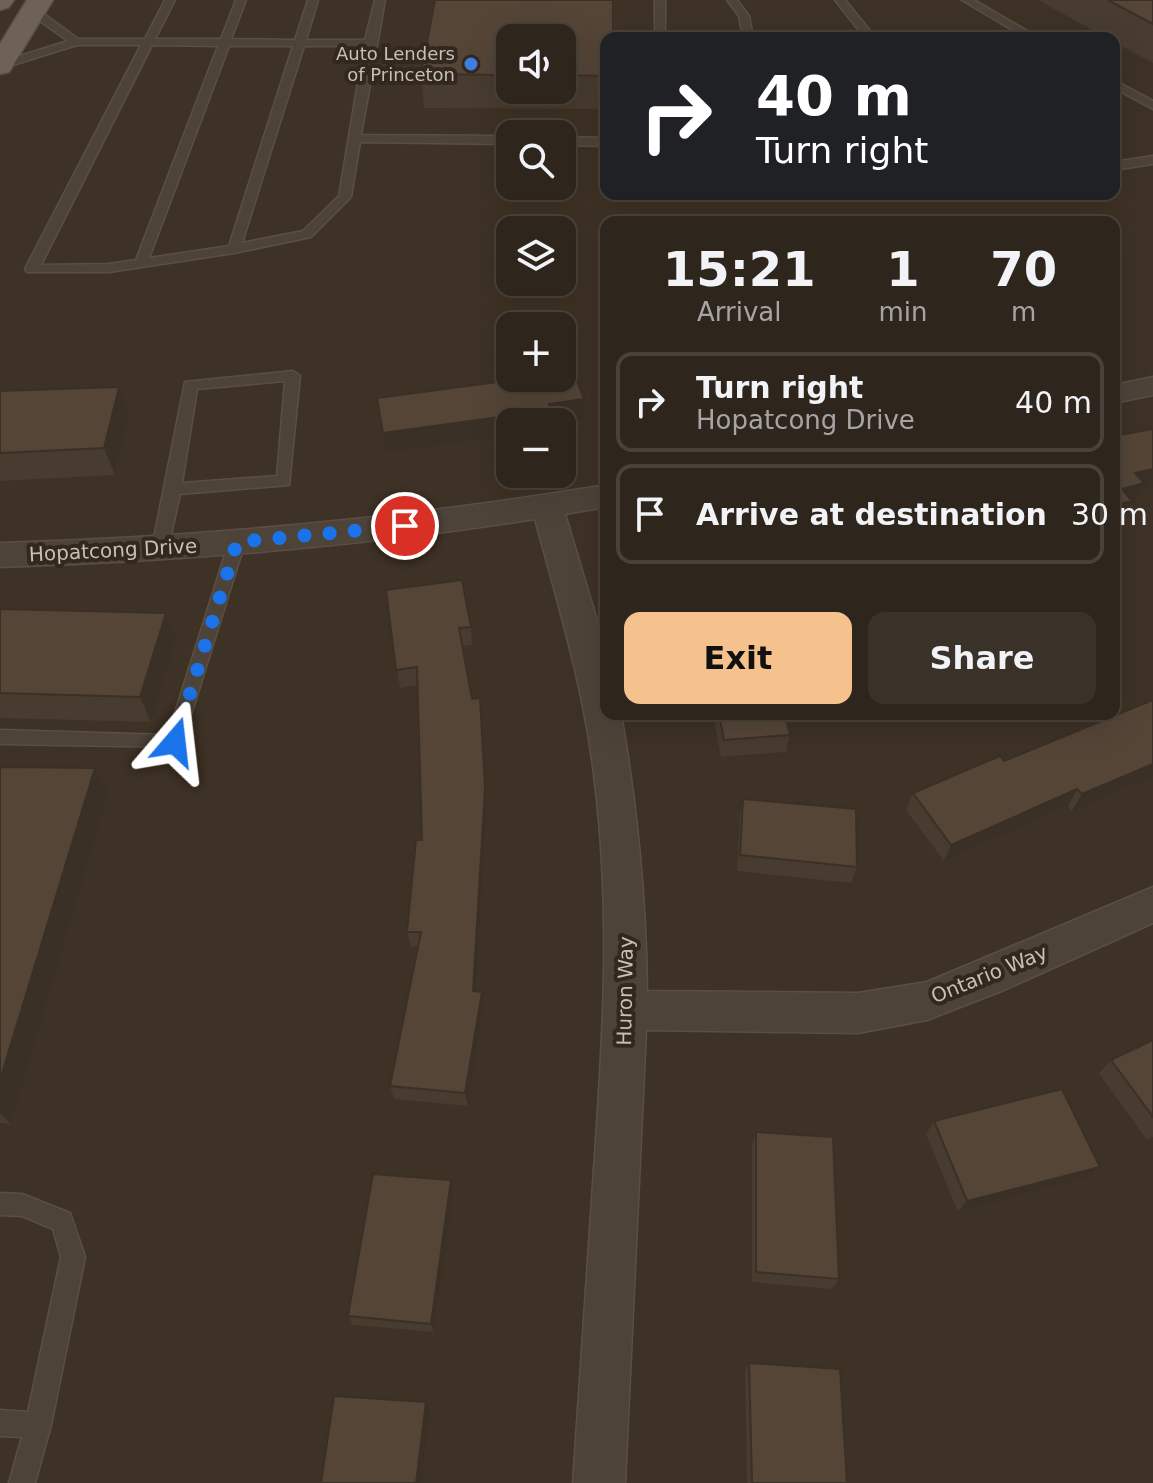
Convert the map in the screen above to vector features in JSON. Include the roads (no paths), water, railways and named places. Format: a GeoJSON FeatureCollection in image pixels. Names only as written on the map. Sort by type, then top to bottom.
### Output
{"type":"FeatureCollection","features":[{"type":"Feature","properties":{"kind":"main road"},"geometry":{"type":"LineString","coordinates":[[0,66],[37,6]]}},
{"type":"Feature","properties":{"kind":"street"},"geometry":{"type":"LineString","coordinates":[[1120,393],[1153,386]]}},
{"type":"Feature","properties":{"kind":"street","name":"Hopatcong Drive"},"geometry":{"type":"LineString","coordinates":[[0,555],[160,548],[319,536],[600,497]]}},
{"type":"Feature","properties":{"kind":"street","name":"Huron Way"},"geometry":{"type":"LineString","coordinates":[[547,506],[600,703]]}},
{"type":"Feature","properties":{"kind":"street","name":"Huron Way"},"geometry":{"type":"LineString","coordinates":[[599,1483],[626,1010],[627,937],[620,829],[604,720]]}},
{"type":"Feature","properties":{"kind":"street","name":"Ontario Way"},"geometry":{"type":"LineString","coordinates":[[626,1010],[858,1013],[927,1001],[990,977],[1153,904]]}},
{"type":"Feature","properties":{"kind":"lane"},"geometry":{"type":"LineString","coordinates":[[170,0],[32,269],[109,268],[234,249],[307,234],[345,197],[380,0]]}},
{"type":"Feature","properties":{"kind":"lane"},"geometry":{"type":"LineString","coordinates":[[141,263],[241,0]]}},
{"type":"Feature","properties":{"kind":"lane"},"geometry":{"type":"LineString","coordinates":[[234,249],[313,0]]}},
{"type":"Feature","properties":{"kind":"lane"},"geometry":{"type":"LineString","coordinates":[[660,0],[660,32]]}},
{"type":"Feature","properties":{"kind":"lane"},"geometry":{"type":"LineString","coordinates":[[732,0],[744,16],[747,32]]}},
{"type":"Feature","properties":{"kind":"lane"},"geometry":{"type":"LineString","coordinates":[[840,0],[866,32]]}},
{"type":"Feature","properties":{"kind":"lane"},"geometry":{"type":"LineString","coordinates":[[967,0],[1023,32]]}},
{"type":"Feature","properties":{"kind":"lane"},"geometry":{"type":"LineString","coordinates":[[37,6],[76,42]]}},
{"type":"Feature","properties":{"kind":"lane"},"geometry":{"type":"LineString","coordinates":[[0,66],[76,42],[370,43]]}},
{"type":"Feature","properties":{"kind":"lane"},"geometry":{"type":"LineString","coordinates":[[1120,87],[1153,106]]}},
{"type":"Feature","properties":{"kind":"lane"},"geometry":{"type":"LineString","coordinates":[[354,138],[496,140]]}},
{"type":"Feature","properties":{"kind":"lane"},"geometry":{"type":"LineString","coordinates":[[576,141],[600,142]]}},
{"type":"Feature","properties":{"kind":"lane"},"geometry":{"type":"LineString","coordinates":[[1120,165],[1153,160]]}},
{"type":"Feature","properties":{"kind":"lane"},"geometry":{"type":"LineString","coordinates":[[160,548],[190,385],[293,376],[284,481],[173,489]]}},
{"type":"Feature","properties":{"kind":"lane"},"geometry":{"type":"LineString","coordinates":[[0,737],[175,742],[237,542]]}},
{"type":"Feature","properties":{"kind":"lane"},"geometry":{"type":"LineString","coordinates":[[0,1204],[22,1205],[62,1221],[73,1257],[38,1425],[22,1483]]}},
{"type":"Feature","properties":{"kind":"lane"},"geometry":{"type":"LineString","coordinates":[[0,1423],[38,1425]]}},
{"type":"Feature","properties":{"kind":"place","name":"Auto Lenders of Princeton"},"geometry":{"type":"Point","coordinates":[471,64]}}]}
